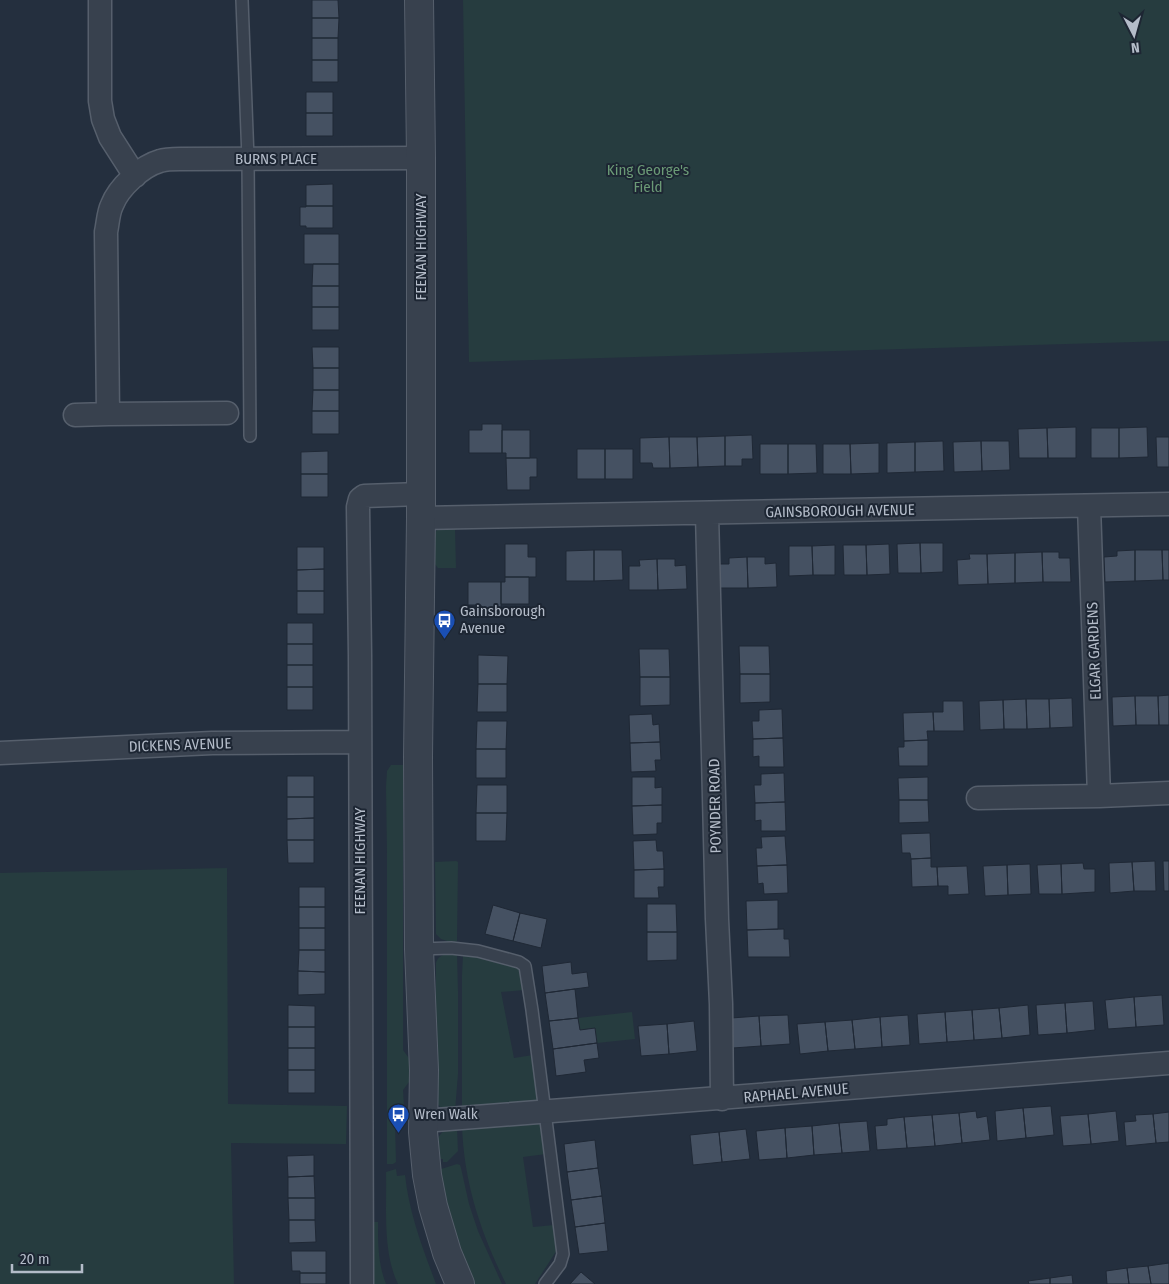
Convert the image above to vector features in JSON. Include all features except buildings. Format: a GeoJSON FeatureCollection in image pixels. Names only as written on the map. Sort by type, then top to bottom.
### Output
{"type":"FeatureCollection","features":[{"type":"Feature","properties":{"kind":"street"},"geometry":{"type":"LineString","coordinates":[[100,0],[100,101],[103,119],[110,137],[134,176]]}},
{"type":"Feature","properties":{"kind":"street","name":"FEENAN HIGHWAY"},"geometry":{"type":"LineString","coordinates":[[419,0],[421,506],[418,757],[419,949],[424,1070],[423,1121],[427,1175],[432,1206],[447,1253],[460,1284]]}},
{"type":"Feature","properties":{"kind":"street","name":"BURNS PLACE"},"geometry":{"type":"LineString","coordinates":[[108,414],[106,232],[111,205],[122,188],[134,176],[146,167],[161,160],[421,158]]}},
{"type":"Feature","properties":{"kind":"street"},"geometry":{"type":"LineString","coordinates":[[75,415],[228,413]]}},
{"type":"Feature","properties":{"kind":"street","name":"FEENAN HIGHWAY"},"geometry":{"type":"LineString","coordinates":[[362,1284],[358,504],[361,498],[368,496],[421,506]]}},
{"type":"Feature","properties":{"kind":"street","name":"GAINSBOROUGH AVENUE"},"geometry":{"type":"LineString","coordinates":[[421,506],[707,513],[1169,504]]}},
{"type":"Feature","properties":{"kind":"street","name":"ELGAR GARDENS"},"geometry":{"type":"LineString","coordinates":[[1089,506],[1099,796]]}},
{"type":"Feature","properties":{"kind":"street","name":"POYNDER ROAD"},"geometry":{"type":"LineString","coordinates":[[707,513],[722,1099]]}},
{"type":"Feature","properties":{"kind":"street","name":"DICKENS AVENUE"},"geometry":{"type":"LineString","coordinates":[[0,753],[212,744],[360,742]]}},
{"type":"Feature","properties":{"kind":"street"},"geometry":{"type":"LineString","coordinates":[[978,798],[1169,793]]}},
{"type":"Feature","properties":{"kind":"street","name":"RAPHAEL AVENUE"},"geometry":{"type":"LineString","coordinates":[[423,1121],[1169,1063]]}},
{"type":"Feature","properties":{"kind":"lane"},"geometry":{"type":"LineString","coordinates":[[242,0],[248,159],[250,436]]}},
{"type":"Feature","properties":{"kind":"lane"},"geometry":{"type":"LineString","coordinates":[[419,949],[451,948],[478,951],[519,962],[525,966],[563,1254],[560,1264],[545,1284]]}},
{"type":"Feature","properties":{"kind":"green space","name":"King George's Field"},"geometry":{"type":"Polygon","coordinates":[[[463,0],[1169,0],[1169,341],[469,362],[463,0]]]}},
{"type":"Feature","properties":{"kind":"green space"},"geometry":{"type":"Polygon","coordinates":[[[440,528],[455,528],[456,568],[438,568],[434,563],[433,536],[440,528]]]}},
{"type":"Feature","properties":{"kind":"green space"},"geometry":{"type":"Polygon","coordinates":[[[391,765],[403,765],[403,1050],[411,1061],[412,1078],[403,1090],[405,1123],[395,1123],[396,1162],[387,1164],[386,787],[387,771],[391,765]]]}},
{"type":"Feature","properties":{"kind":"green space"},"geometry":{"type":"Polygon","coordinates":[[[435,862],[458,862],[457,941],[453,943],[441,939],[436,934],[435,862]]]}},
{"type":"Feature","properties":{"kind":"green space"},"geometry":{"type":"Polygon","coordinates":[[[227,868],[228,1104],[347,1106],[346,1144],[231,1143],[234,1284],[0,1284],[0,873],[227,868]]]}},
{"type":"Feature","properties":{"kind":"green space"},"geometry":{"type":"Polygon","coordinates":[[[457,953],[458,1074],[455,1111],[443,1110],[435,1101],[436,963],[439,957],[457,953]]]}},
{"type":"Feature","properties":{"kind":"green space"},"geometry":{"type":"Polygon","coordinates":[[[463,955],[517,968],[520,971],[524,990],[501,992],[514,1058],[533,1055],[538,1099],[536,1103],[462,1111],[463,955]]]}},
{"type":"Feature","properties":{"kind":"green space"},"geometry":{"type":"Polygon","coordinates":[[[632,1012],[635,1039],[597,1043],[595,1028],[580,1030],[578,1018],[632,1012]]]}},
{"type":"Feature","properties":{"kind":"green space"},"geometry":{"type":"Polygon","coordinates":[[[533,1120],[541,1123],[546,1154],[523,1157],[533,1227],[554,1225],[557,1250],[535,1284],[506,1284],[475,1208],[466,1168],[462,1126],[533,1120]]]}},
{"type":"Feature","properties":{"kind":"green space"},"geometry":{"type":"Polygon","coordinates":[[[457,1127],[458,1151],[447,1162],[443,1162],[443,1159],[438,1159],[437,1140],[445,1130],[457,1127]]]}},
{"type":"Feature","properties":{"kind":"green space"},"geometry":{"type":"Polygon","coordinates":[[[457,1164],[461,1168],[469,1204],[478,1231],[502,1284],[473,1284],[460,1257],[438,1170],[457,1164]]]}},
{"type":"Feature","properties":{"kind":"green space"},"geometry":{"type":"Polygon","coordinates":[[[396,1169],[397,1176],[405,1175],[413,1217],[436,1284],[398,1284],[393,1271],[386,1229],[386,1172],[396,1169]]]}},
{"type":"Feature","properties":{"kind":"green space"},"geometry":{"type":"Polygon","coordinates":[[[369,1222],[378,1222],[378,1246],[386,1284],[370,1284],[369,1222]]]}},
{"type":"Feature","properties":{"kind":"place","name":"Gainsborough Avenue"},"geometry":{"type":"Point","coordinates":[444,639]}},
{"type":"Feature","properties":{"kind":"place","name":"Wren Walk"},"geometry":{"type":"Point","coordinates":[398,1133]}}]}
